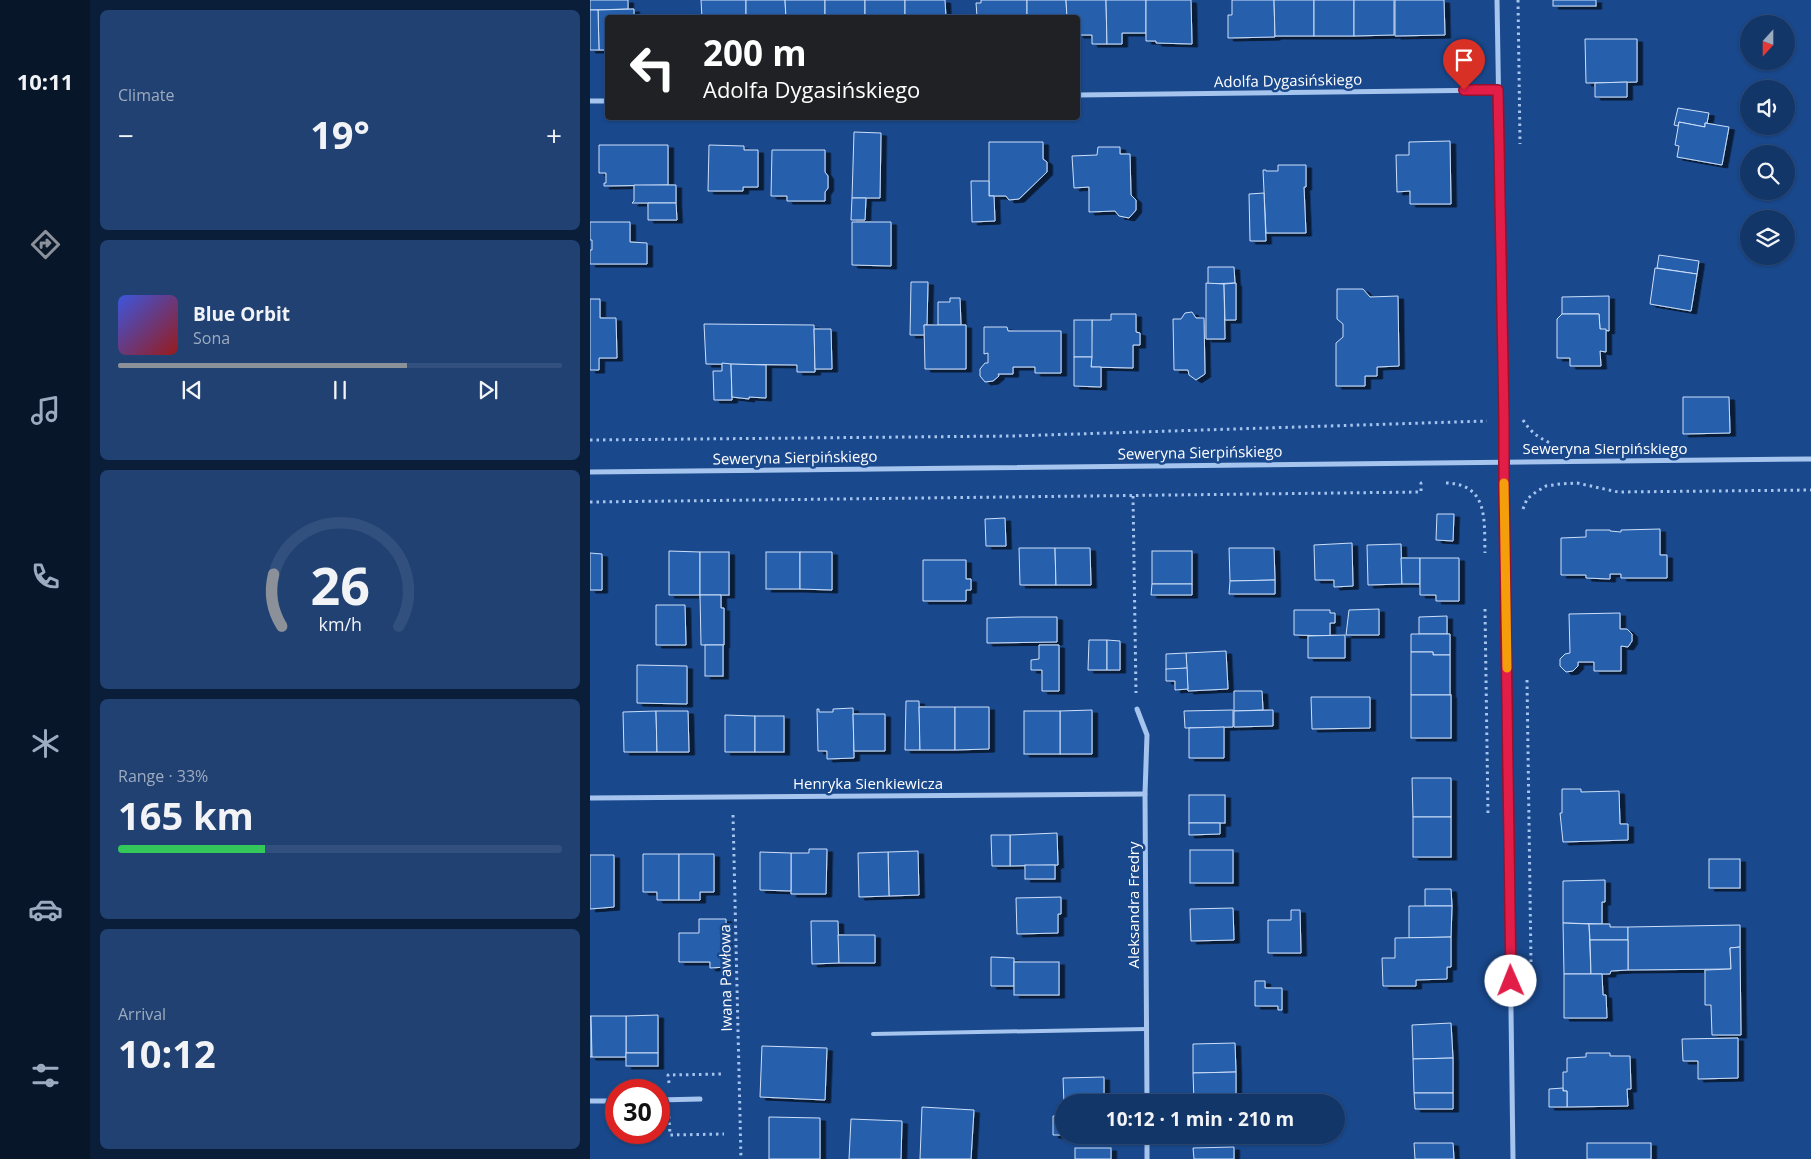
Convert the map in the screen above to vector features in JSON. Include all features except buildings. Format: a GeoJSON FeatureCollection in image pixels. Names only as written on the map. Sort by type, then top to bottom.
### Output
{"type":"FeatureCollection","features":[{"type":"Feature","properties":{"kind":"street"},"geometry":{"type":"LineString","coordinates":[[1497,0],[1513,1159]]}},
{"type":"Feature","properties":{"kind":"street","name":"Adolfa Dygasińskiego"},"geometry":{"type":"LineString","coordinates":[[1080,95],[1498,90]]}},
{"type":"Feature","properties":{"kind":"street"},"geometry":{"type":"LineString","coordinates":[[590,101],[605,101]]}},
{"type":"Feature","properties":{"kind":"street","name":"Seweryna Sierpińskiego"},"geometry":{"type":"LineString","coordinates":[[590,472],[1811,460]]}},
{"type":"Feature","properties":{"kind":"street","name":"Aleksandra Fredry"},"geometry":{"type":"LineString","coordinates":[[1137,709],[1147,735],[1145,794],[1147,1094]]}},
{"type":"Feature","properties":{"kind":"street","name":"Henryka Sienkiewicza"},"geometry":{"type":"LineString","coordinates":[[590,798],[1145,794]]}},
{"type":"Feature","properties":{"kind":"street"},"geometry":{"type":"LineString","coordinates":[[670,1100],[700,1099]]}},
{"type":"Feature","properties":{"kind":"street"},"geometry":{"type":"LineString","coordinates":[[590,1101],[605,1101]]}},
{"type":"Feature","properties":{"kind":"street"},"geometry":{"type":"LineString","coordinates":[[1147,1144],[1147,1159]]}},
{"type":"Feature","properties":{"kind":"lane"},"geometry":{"type":"LineString","coordinates":[[873,1034],[1146,1030]]}},
{"type":"Feature","properties":{"kind":"path"},"geometry":{"type":"LineString","coordinates":[[590,440],[1012,436],[1523,420],[1528,429],[1538,438],[1552,444]]}},
{"type":"Feature","properties":{"kind":"path"},"geometry":{"type":"LineString","coordinates":[[590,502],[1421,492],[1421,483],[1430,483]]}},
{"type":"Feature","properties":{"kind":"path"},"geometry":{"type":"LineString","coordinates":[[1440,483],[1455,483],[1466,486],[1472,491],[1483,509]]}},
{"type":"Feature","properties":{"kind":"path"},"geometry":{"type":"LineString","coordinates":[[1523,509],[1527,499],[1536,492],[1546,486],[1560,484],[1577,483],[1618,492],[1811,490]]}},
{"type":"Feature","properties":{"kind":"path"},"geometry":{"type":"LineString","coordinates":[[1133,496],[1137,709]]}},
{"type":"Feature","properties":{"kind":"path","name":"Iwana Pawłowa"},"geometry":{"type":"LineString","coordinates":[[732,797],[741,1159]]}},
{"type":"Feature","properties":{"kind":"path"},"geometry":{"type":"LineString","coordinates":[[668,1079],[668,1075],[724,1074]]}},
{"type":"Feature","properties":{"kind":"slow traffic"},"geometry":{"type":"LineString","coordinates":[[1504,483],[1507,668]]}},
{"type":"Feature","properties":{"kind":"route"},"geometry":{"type":"LineString","coordinates":[[1464,90],[1498,90],[1511,981]]}}]}
